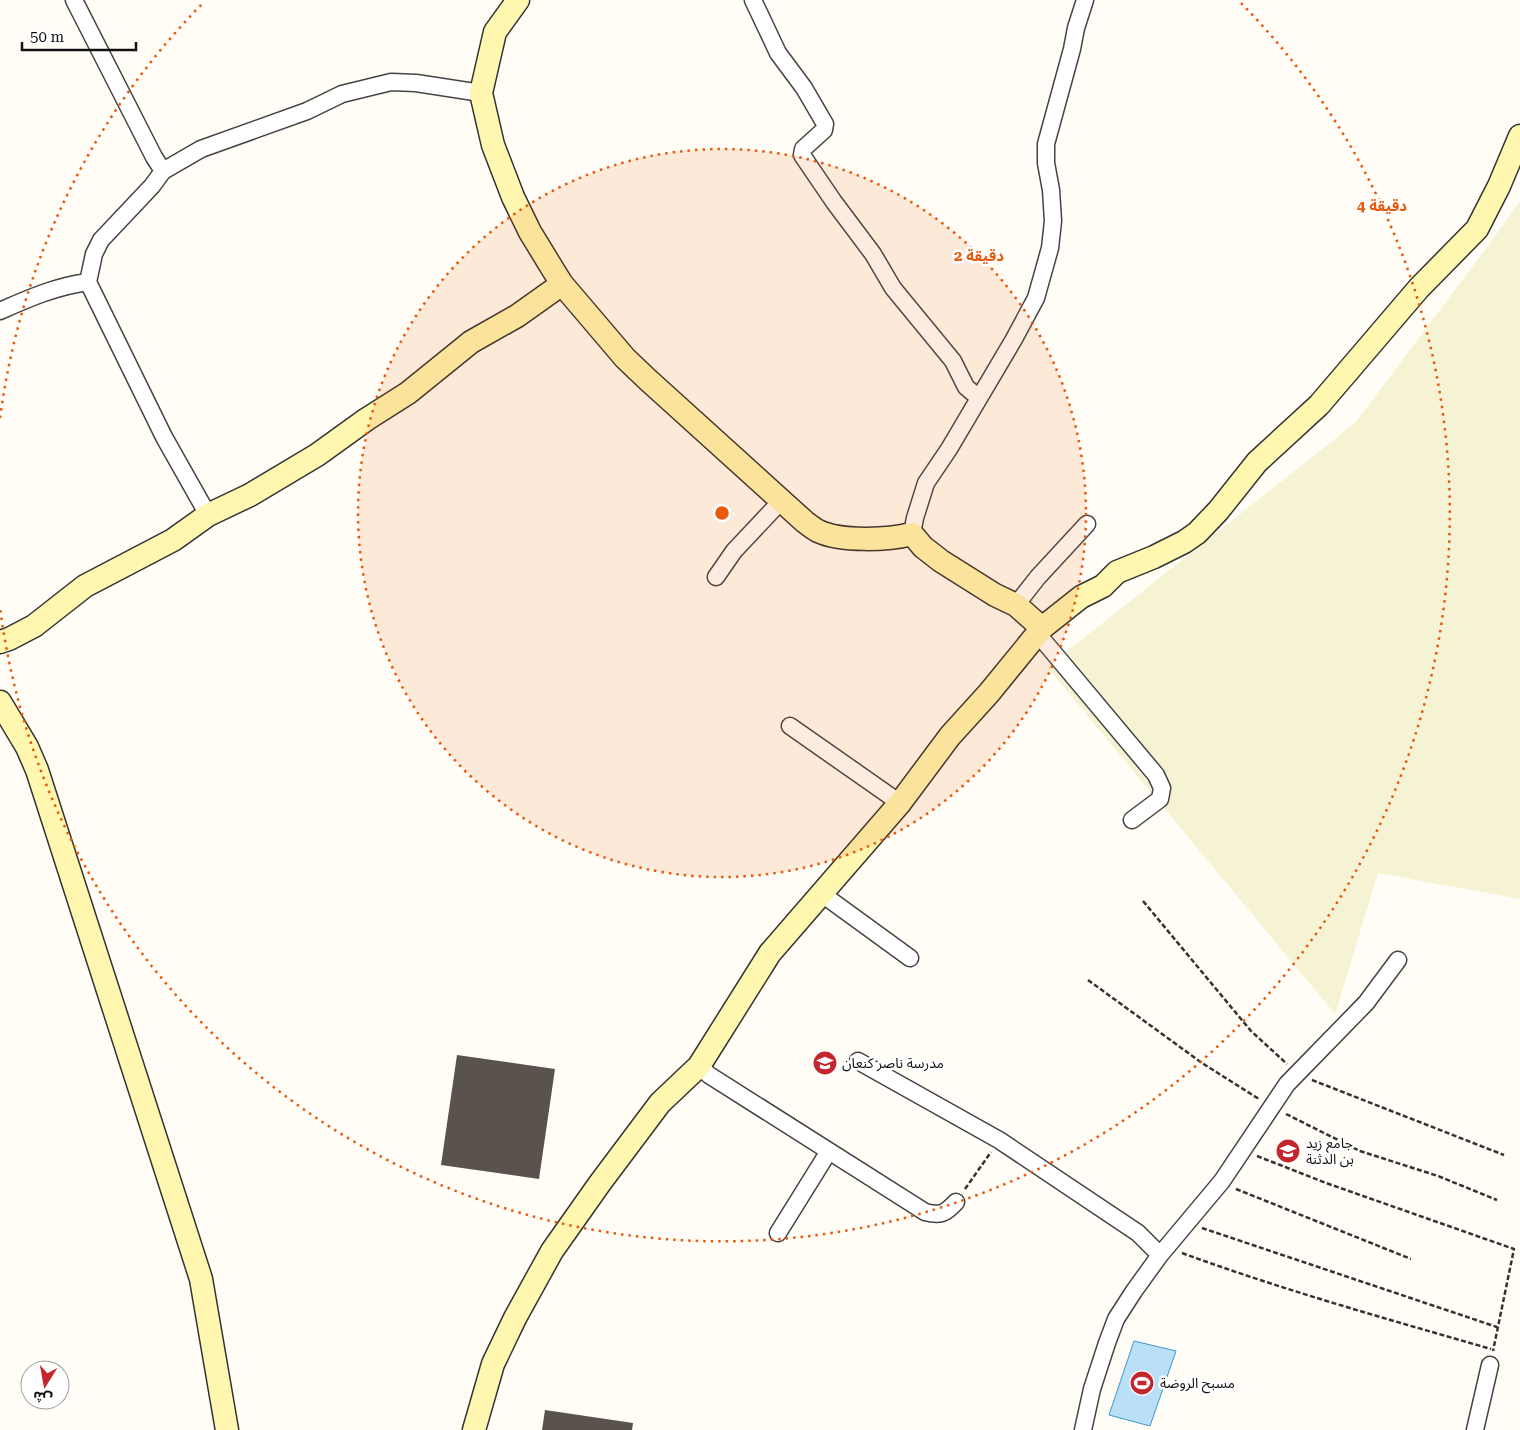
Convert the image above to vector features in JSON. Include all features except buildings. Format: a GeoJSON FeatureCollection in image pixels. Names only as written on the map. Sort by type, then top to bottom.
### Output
{"type":"FeatureCollection","features":[{"type":"Feature","properties":{"kind":"street"},"geometry":{"type":"LineString","coordinates":[[74,0],[154,157],[163,171]]}},
{"type":"Feature","properties":{"kind":"street"},"geometry":{"type":"LineString","coordinates":[[518,0],[495,32],[481,93],[493,145],[513,197],[530,232],[562,284],[625,358],[805,522],[818,531],[831,536],[872,539],[896,538],[912,534]]}},
{"type":"Feature","properties":{"kind":"street"},"geometry":{"type":"LineString","coordinates":[[753,0],[778,53],[804,88],[824,124],[824,130],[803,149],[802,155],[873,254],[893,288],[953,361],[966,387],[979,398]]}},
{"type":"Feature","properties":{"kind":"street"},"geometry":{"type":"LineString","coordinates":[[912,534],[926,483],[949,449],[1027,318],[1036,298],[1050,248],[1054,221],[1046,163],[1046,144],[1085,0]]}},
{"type":"Feature","properties":{"kind":"street"},"geometry":{"type":"LineString","coordinates":[[208,515],[164,437],[88,282],[94,254],[101,240],[152,186],[163,171],[201,150],[307,111],[342,94],[390,82],[448,87],[481,93]]}},
{"type":"Feature","properties":{"kind":"street"},"geometry":{"type":"LineString","coordinates":[[474,1430],[493,1364],[515,1318],[552,1251],[660,1103],[699,1066],[770,953],[900,803],[950,736],[989,693],[1040,630],[1081,597],[1103,586],[1117,572],[1154,557],[1184,542],[1197,533],[1257,462],[1319,404],[1419,288],[1477,229],[1499,186],[1520,136]]}},
{"type":"Feature","properties":{"kind":"street"},"geometry":{"type":"LineString","coordinates":[[0,311],[66,285],[88,282]]}},
{"type":"Feature","properties":{"kind":"street"},"geometry":{"type":"LineString","coordinates":[[0,642],[34,626],[85,586],[173,540],[208,515],[250,495],[317,455],[367,419],[408,393],[471,342],[517,316],[562,284]]}},
{"type":"Feature","properties":{"kind":"street"},"geometry":{"type":"LineString","coordinates":[[716,577],[734,551],[782,500]]}},
{"type":"Feature","properties":{"kind":"street"},"geometry":{"type":"LineString","coordinates":[[1016,605],[1038,577],[1087,524]]}},
{"type":"Feature","properties":{"kind":"street"},"geometry":{"type":"LineString","coordinates":[[912,534],[923,547],[940,561],[995,595],[1016,605],[1040,630],[1156,775],[1162,788],[1160,799],[1132,820]]}},
{"type":"Feature","properties":{"kind":"street"},"geometry":{"type":"LineString","coordinates":[[0,702],[27,748],[37,770],[201,1279],[227,1430]]}},
{"type":"Feature","properties":{"kind":"street"},"geometry":{"type":"LineString","coordinates":[[790,726],[900,803]]}},
{"type":"Feature","properties":{"kind":"street"},"geometry":{"type":"LineString","coordinates":[[822,894],[910,958]]}},
{"type":"Feature","properties":{"kind":"street"},"geometry":{"type":"LineString","coordinates":[[1083,1430],[1092,1390],[1116,1319],[1134,1291],[1164,1250],[1222,1181],[1287,1084],[1366,1004],[1398,960]]}},
{"type":"Feature","properties":{"kind":"street"},"geometry":{"type":"LineString","coordinates":[[858,1061],[999,1140],[1164,1250]]}},
{"type":"Feature","properties":{"kind":"street"},"geometry":{"type":"LineString","coordinates":[[699,1066],[709,1075],[925,1212],[936,1215],[947,1212],[956,1202]]}},
{"type":"Feature","properties":{"kind":"street"},"geometry":{"type":"LineString","coordinates":[[778,1233],[828,1151]]}},
{"type":"Feature","properties":{"kind":"street"},"geometry":{"type":"LineString","coordinates":[[1475,1430],[1491,1357]]}},
{"type":"Feature","properties":{"kind":"path"},"geometry":{"type":"LineString","coordinates":[[1143,900],[1251,1031],[1297,1073],[1307,1079],[1504,1154]]}},
{"type":"Feature","properties":{"kind":"path"},"geometry":{"type":"LineString","coordinates":[[1088,980],[1202,1063],[1272,1108],[1360,1151],[1438,1176],[1497,1200]]}},
{"type":"Feature","properties":{"kind":"path"},"geometry":{"type":"LineString","coordinates":[[956,1202],[999,1140]]}},
{"type":"Feature","properties":{"kind":"path"},"geometry":{"type":"LineString","coordinates":[[1164,1250],[1181,1253],[1491,1357],[1514,1249],[1326,1183],[1242,1149]]}},
{"type":"Feature","properties":{"kind":"path"},"geometry":{"type":"LineString","coordinates":[[1222,1181],[1234,1188],[1411,1259]]}},
{"type":"Feature","properties":{"kind":"path"},"geometry":{"type":"LineString","coordinates":[[1189,1220],[1199,1227],[1497,1327]]}},
{"type":"Feature","properties":{"kind":"shaded area"},"geometry":{"type":"Polygon","coordinates":[[[1520,201],[1520,899],[1378,873],[1335,1014],[1047,667],[1355,423],[1520,201]]]}},
{"type":"Feature","properties":{"kind":"water","name":"مسبح الروضة"},"geometry":{"type":"Polygon","coordinates":[[[1134,1341],[1176,1351],[1150,1426],[1109,1415],[1134,1341]]]}},
{"type":"Feature","properties":{"kind":"place","name":"مدرسة ناصر كنعان"},"geometry":{"type":"Point","coordinates":[825,1063]}},
{"type":"Feature","properties":{"kind":"place","name":"جامع زيد بن الدثنة"},"geometry":{"type":"Point","coordinates":[1288,1151]}},
{"type":"Feature","properties":{"kind":"place","name":"مسبح الروضة"},"geometry":{"type":"Point","coordinates":[1142,1383]}}]}
